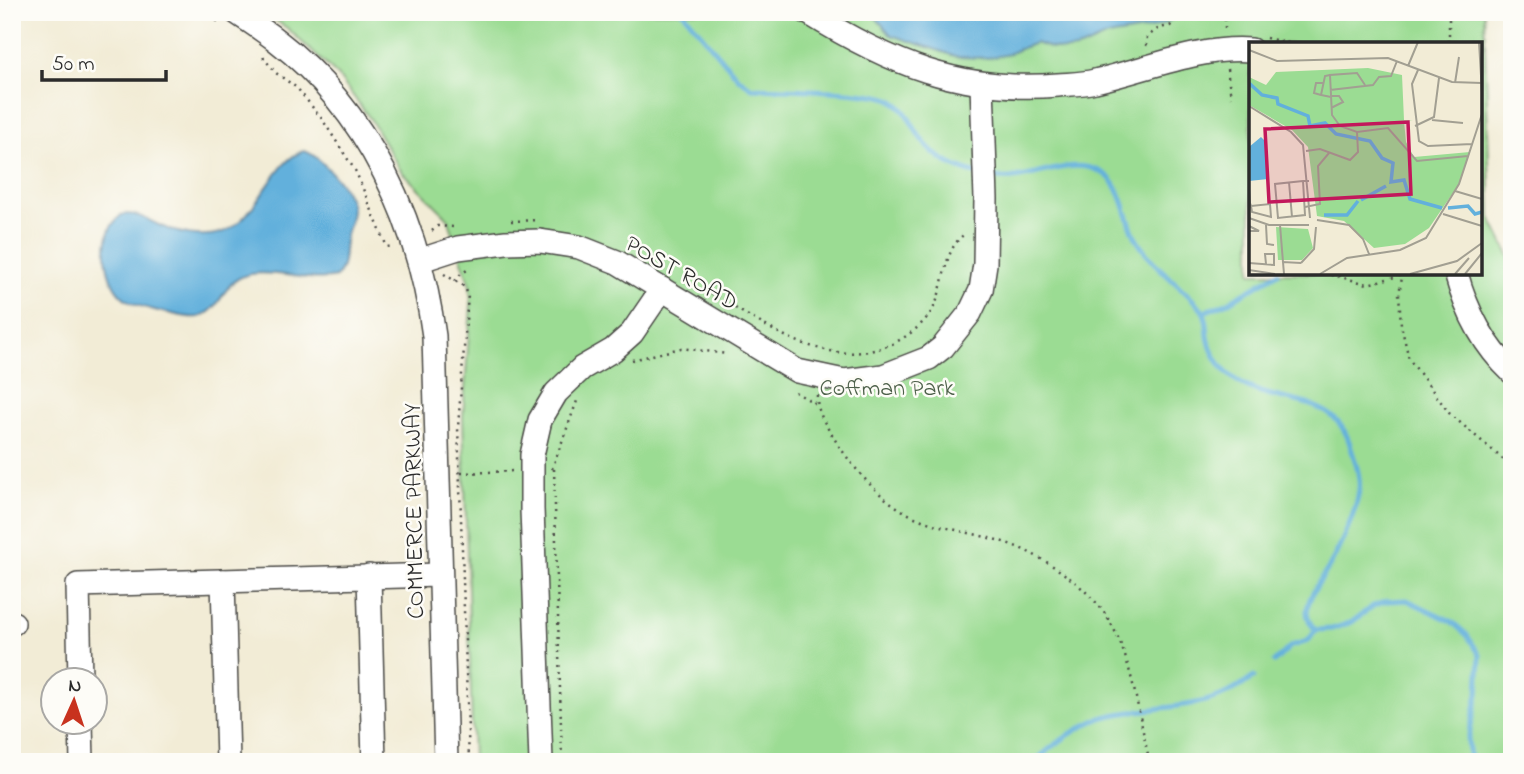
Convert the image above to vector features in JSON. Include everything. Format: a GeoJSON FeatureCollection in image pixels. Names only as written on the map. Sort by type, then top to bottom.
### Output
{"type":"FeatureCollection","features":[{"type":"Feature","properties":{"kind":"street"},"geometry":{"type":"LineString","coordinates":[[807,12],[836,30],[905,64],[982,85],[1041,86],[1091,82],[1201,54],[1249,50]]}},
{"type":"Feature","properties":{"kind":"street"},"geometry":{"type":"LineString","coordinates":[[231,19],[286,48],[342,106],[369,143],[393,189],[421,260]]}},
{"type":"Feature","properties":{"kind":"street","name":"POST ROAD"},"geometry":{"type":"LineString","coordinates":[[421,260],[474,246],[540,241],[579,247],[617,262],[797,371],[844,381],[883,376],[929,358],[943,347],[970,313],[981,290],[985,264],[986,199],[982,85]]}},
{"type":"Feature","properties":{"kind":"street","name":"COMMERCE PARKWAY"},"geometry":{"type":"LineString","coordinates":[[421,260],[434,335],[446,762]]}},
{"type":"Feature","properties":{"kind":"street"},"geometry":{"type":"LineString","coordinates":[[1458,275],[1466,305],[1477,327],[1512,372]]}},
{"type":"Feature","properties":{"kind":"street"},"geometry":{"type":"LineString","coordinates":[[541,762],[543,470],[532,455],[540,420],[556,393],[582,368],[613,350],[632,333],[662,289]]}},
{"type":"Feature","properties":{"kind":"street"},"geometry":{"type":"LineString","coordinates":[[80,666],[78,585],[440,575]]}},
{"type":"Feature","properties":{"kind":"street"},"geometry":{"type":"LineString","coordinates":[[369,576],[374,762]]}},
{"type":"Feature","properties":{"kind":"street"},"geometry":{"type":"LineString","coordinates":[[223,581],[228,762]]}},
{"type":"Feature","properties":{"kind":"street"},"geometry":{"type":"LineString","coordinates":[[81,736],[82,762]]}},
{"type":"Feature","properties":{"kind":"path"},"geometry":{"type":"LineString","coordinates":[[205,12],[231,19]]}},
{"type":"Feature","properties":{"kind":"path"},"geometry":{"type":"LineString","coordinates":[[1148,53],[1147,37],[1159,28],[1170,26],[1184,12]]}},
{"type":"Feature","properties":{"kind":"path"},"geometry":{"type":"LineString","coordinates":[[1449,12],[1449,42]]}},
{"type":"Feature","properties":{"kind":"path"},"geometry":{"type":"LineString","coordinates":[[263,57],[276,73],[298,88],[322,119],[356,172],[387,247],[397,244]]}},
{"type":"Feature","properties":{"kind":"path"},"geometry":{"type":"LineString","coordinates":[[504,221],[545,221]]}},
{"type":"Feature","properties":{"kind":"path"},"geometry":{"type":"LineString","coordinates":[[432,232],[437,226],[460,228]]}},
{"type":"Feature","properties":{"kind":"path"},"geometry":{"type":"LineString","coordinates":[[704,290],[802,344],[826,352],[869,352],[901,340],[928,317],[942,285],[950,250],[957,240],[972,229]]}},
{"type":"Feature","properties":{"kind":"path"},"geometry":{"type":"LineString","coordinates":[[445,275],[465,287],[468,295],[458,427],[469,762]]}},
{"type":"Feature","properties":{"kind":"path"},"geometry":{"type":"LineString","coordinates":[[1332,275],[1368,284],[1399,275]]}},
{"type":"Feature","properties":{"kind":"path"},"geometry":{"type":"LineString","coordinates":[[1402,275],[1399,304],[1409,359],[1450,414],[1512,467]]}},
{"type":"Feature","properties":{"kind":"path"},"geometry":{"type":"LineString","coordinates":[[622,363],[681,348],[735,355]]}},
{"type":"Feature","properties":{"kind":"path"},"geometry":{"type":"LineString","coordinates":[[562,762],[543,470],[577,401]]}},
{"type":"Feature","properties":{"kind":"path"},"geometry":{"type":"LineString","coordinates":[[816,404],[826,426],[853,466],[877,492],[920,519],[1028,552],[1075,582],[1103,611],[1121,645],[1150,762]]}},
{"type":"Feature","properties":{"kind":"path"},"geometry":{"type":"LineString","coordinates":[[460,473],[543,470]]}},
{"type":"Feature","properties":{"kind":"path"},"geometry":{"type":"LineString","coordinates":[[1512,582],[1512,598]]}},
{"type":"Feature","properties":{"kind":"green space","name":"Coffman Park"},"geometry":{"type":"Polygon","coordinates":[[[263,12],[1484,12],[1491,219],[1512,261],[1512,762],[473,762],[463,417],[470,286],[448,218],[401,171],[371,120],[338,76],[287,28],[263,12]]]}},
{"type":"Feature","properties":{"kind":"water"},"geometry":{"type":"Polygon","coordinates":[[[871,12],[1181,12],[1156,27],[1109,36],[1079,48],[1067,50],[1035,43],[1005,55],[987,58],[958,57],[891,35],[871,12]]]}},
{"type":"Feature","properties":{"kind":"water"},"geometry":{"type":"Polygon","coordinates":[[[304,151],[318,159],[341,184],[352,209],[342,265],[336,277],[251,274],[234,282],[213,308],[199,317],[181,316],[140,306],[127,300],[114,286],[107,266],[106,246],[111,227],[121,215],[137,216],[183,233],[220,233],[245,216],[283,166],[293,156],[304,151]]]}},
{"type":"Feature","properties":{"kind":"waterway"},"geometry":{"type":"LineString","coordinates":[[683,12],[738,78],[752,88],[847,92],[892,100],[903,109],[934,153],[950,164],[979,174]]}},
{"type":"Feature","properties":{"kind":"waterway"},"geometry":{"type":"LineString","coordinates":[[992,177],[1020,177],[1075,166],[1088,167],[1109,177],[1120,193],[1137,240],[1204,314],[1212,349],[1227,373],[1243,385],[1261,392],[1316,407],[1331,415],[1343,428],[1357,469],[1359,490],[1345,535],[1310,598],[1307,612],[1309,619],[1316,630],[1332,629],[1352,622],[1373,606],[1387,601],[1407,600],[1451,621],[1467,635],[1480,655],[1478,694],[1468,740],[1470,762]]}},
{"type":"Feature","properties":{"kind":"waterway"},"geometry":{"type":"LineString","coordinates":[[1204,312],[1229,302],[1275,275]]}},
{"type":"Feature","properties":{"kind":"waterway"},"geometry":{"type":"LineString","coordinates":[[1274,662],[1291,646],[1308,641],[1316,630]]}},
{"type":"Feature","properties":{"kind":"waterway"},"geometry":{"type":"LineString","coordinates":[[1034,762],[1066,737],[1101,718],[1199,703],[1226,694],[1254,677]]}}]}
